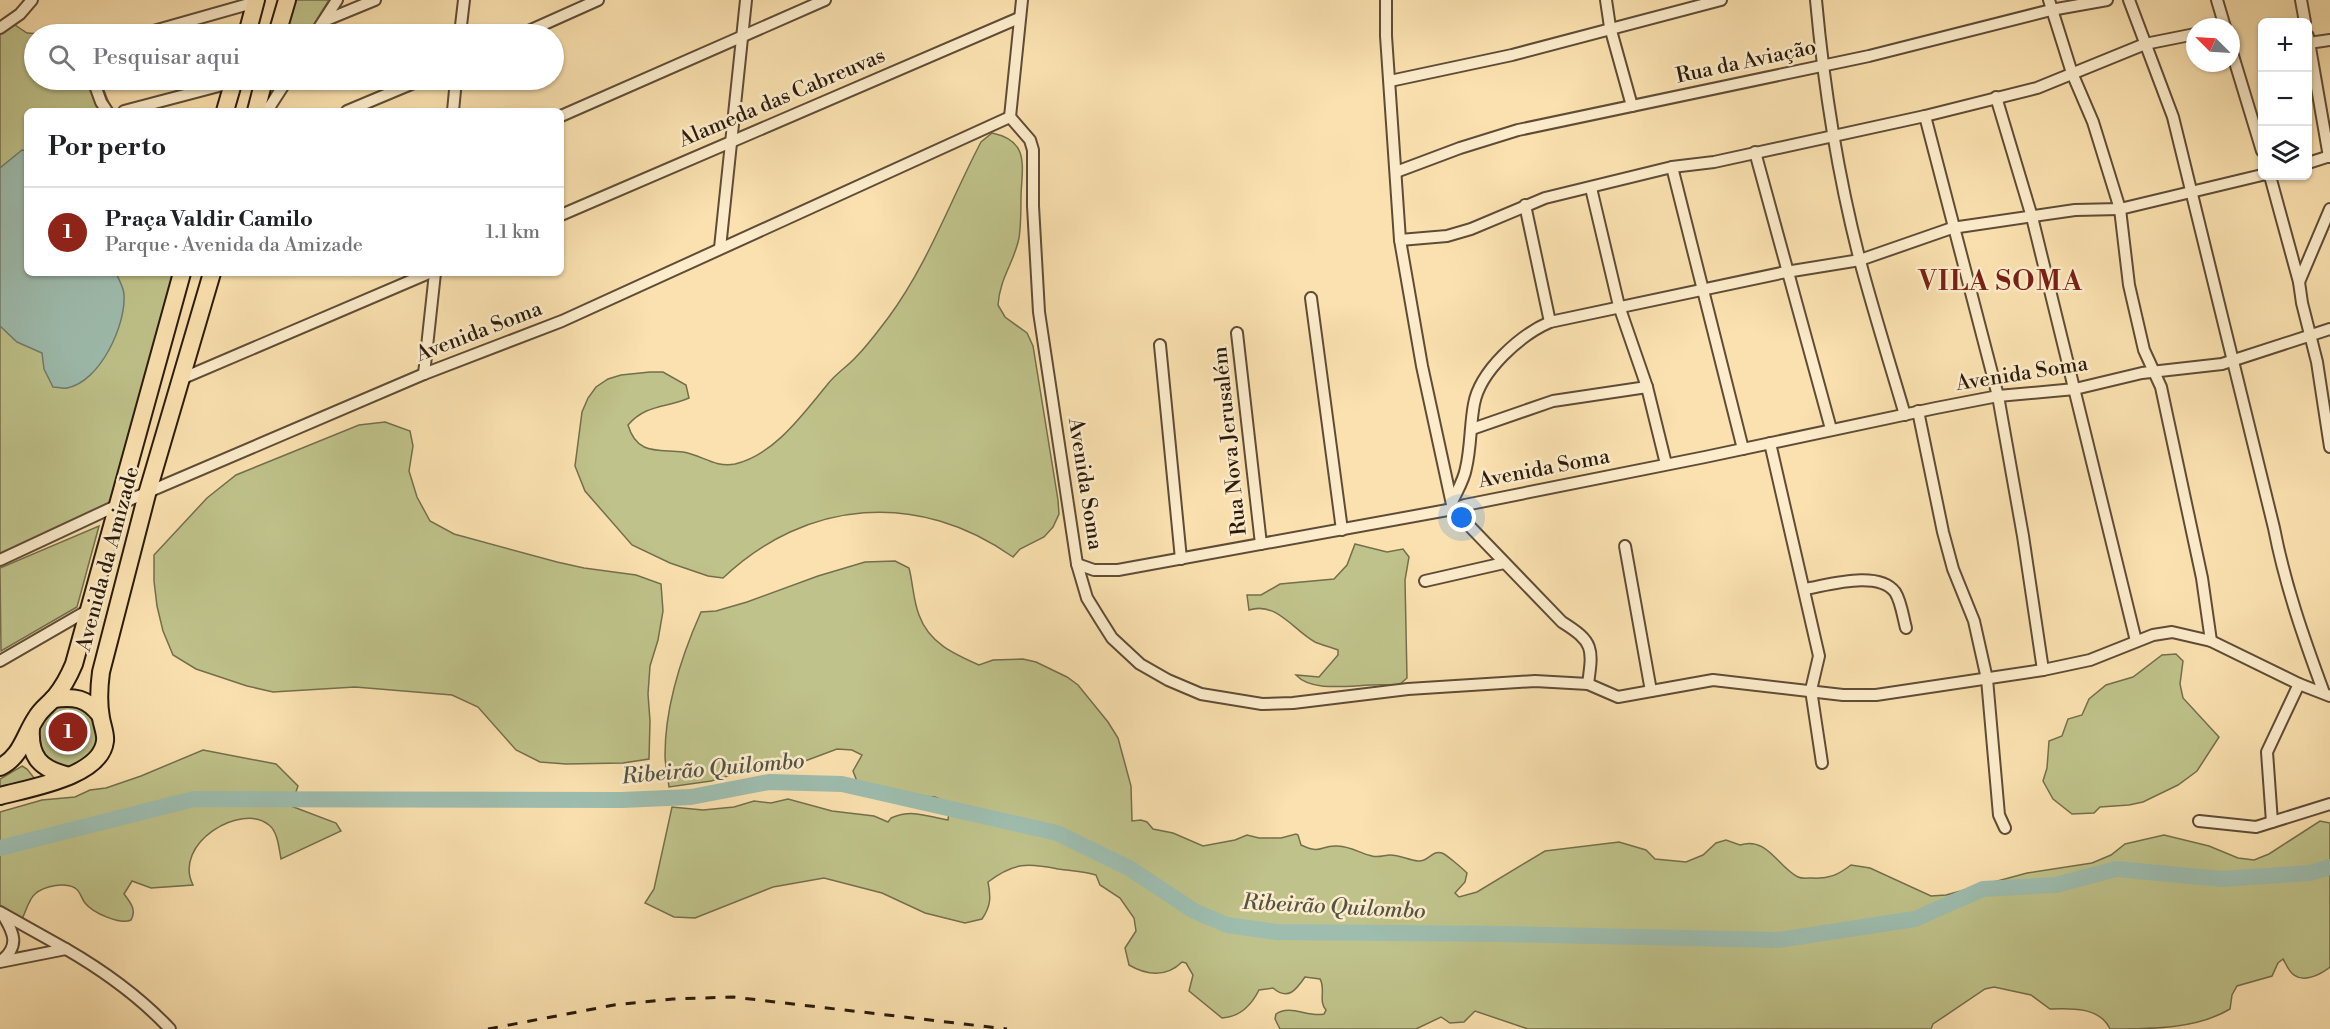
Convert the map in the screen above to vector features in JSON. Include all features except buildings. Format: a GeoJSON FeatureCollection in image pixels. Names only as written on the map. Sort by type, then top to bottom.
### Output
{"type":"FeatureCollection","features":[{"type":"Feature","properties":{"kind":"main road"},"geometry":{"type":"LineString","coordinates":[[280,24],[287,0]]}},
{"type":"Feature","properties":{"kind":"main road"},"geometry":{"type":"LineString","coordinates":[[250,24],[256,1]]}},
{"type":"Feature","properties":{"kind":"main road"},"geometry":{"type":"LineString","coordinates":[[226,108],[231,90]]}},
{"type":"Feature","properties":{"kind":"main road"},"geometry":{"type":"LineString","coordinates":[[265,90],[267,108]]}},
{"type":"Feature","properties":{"kind":"main road","name":"Avenida da Amizade"},"geometry":{"type":"LineString","coordinates":[[0,767],[13,759],[20,750],[36,717],[67,681],[74,664],[181,276]]}},
{"type":"Feature","properties":{"kind":"main road","name":"Avenida da Amizade"},"geometry":{"type":"LineString","coordinates":[[1,798],[69,776],[87,768],[99,756],[105,741],[98,690],[100,672],[147,494],[211,276]]}},
{"type":"Feature","properties":{"kind":"main road"},"geometry":{"type":"LineString","coordinates":[[53,699],[66,697],[85,700],[100,716]]}},
{"type":"Feature","properties":{"kind":"main road"},"geometry":{"type":"LineString","coordinates":[[31,727],[30,740],[33,752],[40,763],[51,771],[69,776]]}},
{"type":"Feature","properties":{"kind":"street"},"geometry":{"type":"LineString","coordinates":[[1,26],[20,14],[32,0]]}},
{"type":"Feature","properties":{"kind":"street"},"geometry":{"type":"LineString","coordinates":[[322,24],[337,0]]}},
{"type":"Feature","properties":{"kind":"street"},"geometry":{"type":"LineString","coordinates":[[324,21],[375,0]]}},
{"type":"Feature","properties":{"kind":"street"},"geometry":{"type":"LineString","coordinates":[[461,24],[464,0]]}},
{"type":"Feature","properties":{"kind":"street"},"geometry":{"type":"LineString","coordinates":[[544,24],[598,0]]}},
{"type":"Feature","properties":{"kind":"street"},"geometry":{"type":"LineString","coordinates":[[720,248],[746,0]]}},
{"type":"Feature","properties":{"kind":"street"},"geometry":{"type":"LineString","coordinates":[[564,116],[825,0]]}},
{"type":"Feature","properties":{"kind":"street"},"geometry":{"type":"LineString","coordinates":[[1010,117],[1022,0]]}},
{"type":"Feature","properties":{"kind":"street"},"geometry":{"type":"LineString","coordinates":[[1386,0],[1386,36],[1400,240],[1422,366],[1452,506],[1562,622],[1586,640],[1592,658],[1588,684]]}},
{"type":"Feature","properties":{"kind":"street"},"geometry":{"type":"LineString","coordinates":[[1606,0],[1632,106]]}},
{"type":"Feature","properties":{"kind":"street"},"geometry":{"type":"LineString","coordinates":[[1390,81],[1512,55],[1611,27],[1721,0]]}},
{"type":"Feature","properties":{"kind":"street"},"geometry":{"type":"LineString","coordinates":[[1816,0],[1822,66],[1833,135],[1860,260],[1905,415]]}},
{"type":"Feature","properties":{"kind":"street","name":"Rua da Aviação"},"geometry":{"type":"LineString","coordinates":[[1396,172],[1460,148],[1518,130],[1822,66],[2050,5],[2107,0]]}},
{"type":"Feature","properties":{"kind":"street"},"geometry":{"type":"LineString","coordinates":[[2129,0],[2174,117],[2280,558],[2301,632],[2327,694]]}},
{"type":"Feature","properties":{"kind":"street"},"geometry":{"type":"LineString","coordinates":[[2217,0],[2222,18]]}},
{"type":"Feature","properties":{"kind":"street"},"geometry":{"type":"LineString","coordinates":[[2301,0],[2304,18]]}},
{"type":"Feature","properties":{"kind":"street"},"geometry":{"type":"LineString","coordinates":[[177,24],[256,1]]}},
{"type":"Feature","properties":{"kind":"street"},"geometry":{"type":"LineString","coordinates":[[2050,5],[2073,73],[2093,122],[2120,209],[2129,285],[2144,351],[2161,387],[2202,578],[2211,641]]}},
{"type":"Feature","properties":{"kind":"street","name":"Alameda das Cabreuvas"},"geometry":{"type":"LineString","coordinates":[[564,215],[1019,18]]}},
{"type":"Feature","properties":{"kind":"street"},"geometry":{"type":"LineString","coordinates":[[1400,240],[1447,236],[1471,229],[1545,198],[1672,168],[1714,162],[1925,116],[2037,88],[2145,44],[2186,36]]}},
{"type":"Feature","properties":{"kind":"street"},"geometry":{"type":"LineString","coordinates":[[2312,40],[2330,40]]}},
{"type":"Feature","properties":{"kind":"street"},"geometry":{"type":"LineString","coordinates":[[2312,62],[2329,156],[2312,161]]}},
{"type":"Feature","properties":{"kind":"street"},"geometry":{"type":"LineString","coordinates":[[2238,72],[2258,138]]}},
{"type":"Feature","properties":{"kind":"street"},"geometry":{"type":"LineString","coordinates":[[97,90],[105,108]]}},
{"type":"Feature","properties":{"kind":"street"},"geometry":{"type":"LineString","coordinates":[[135,108],[201,90]]}},
{"type":"Feature","properties":{"kind":"street"},"geometry":{"type":"LineString","coordinates":[[268,108],[280,90]]}},
{"type":"Feature","properties":{"kind":"street"},"geometry":{"type":"LineString","coordinates":[[354,108],[397,90]]}},
{"type":"Feature","properties":{"kind":"street"},"geometry":{"type":"LineString","coordinates":[[453,108],[455,90]]}},
{"type":"Feature","properties":{"kind":"street"},"geometry":{"type":"LineString","coordinates":[[1996,97],[2032,217],[2136,642]]}},
{"type":"Feature","properties":{"kind":"street"},"geometry":{"type":"LineString","coordinates":[[1925,116],[1998,396],[2023,536],[2043,670]]}},
{"type":"Feature","properties":{"kind":"street","name":"Avenida Soma"},"geometry":{"type":"LineString","coordinates":[[0,560],[120,504],[424,374],[562,321],[1010,117],[1030,140],[1033,150],[1033,206],[1040,312],[1077,564],[1094,570],[1118,570],[1342,530],[1998,396],[2074,389],[2130,375],[2233,362],[2330,329]]}},
{"type":"Feature","properties":{"kind":"street"},"geometry":{"type":"LineString","coordinates":[[1755,152],[1786,272],[1831,429]]}},
{"type":"Feature","properties":{"kind":"street"},"geometry":{"type":"LineString","coordinates":[[1672,168],[1743,449]]}},
{"type":"Feature","properties":{"kind":"street"},"geometry":{"type":"LineString","coordinates":[[1452,506],[1466,471],[1474,404],[1478,392],[1499,360],[1522,336],[1550,322],[1702,288],[1860,260],[1953,228],[2075,210],[2120,209],[2258,176]]}},
{"type":"Feature","properties":{"kind":"street"},"geometry":{"type":"LineString","coordinates":[[2271,180],[2299,282],[2309,335],[2317,362],[2330,447]]}},
{"type":"Feature","properties":{"kind":"street"},"geometry":{"type":"LineString","coordinates":[[1591,188],[1619,306],[1647,387],[1666,464]]}},
{"type":"Feature","properties":{"kind":"street"},"geometry":{"type":"LineString","coordinates":[[1525,205],[1550,322]]}},
{"type":"Feature","properties":{"kind":"street"},"geometry":{"type":"LineString","coordinates":[[2299,282],[2324,233],[2330,209]]}},
{"type":"Feature","properties":{"kind":"street"},"geometry":{"type":"LineString","coordinates":[[181,379],[422,276]]}},
{"type":"Feature","properties":{"kind":"street"},"geometry":{"type":"LineString","coordinates":[[424,374],[435,276]]}},
{"type":"Feature","properties":{"kind":"street"},"geometry":{"type":"LineString","coordinates":[[1311,298],[1342,530]]}},
{"type":"Feature","properties":{"kind":"street","name":"Rua Nova Jerusalém"},"geometry":{"type":"LineString","coordinates":[[1238,333],[1261,544]]}},
{"type":"Feature","properties":{"kind":"street"},"geometry":{"type":"LineString","coordinates":[[1160,345],[1181,559]]}},
{"type":"Feature","properties":{"kind":"street"},"geometry":{"type":"LineString","coordinates":[[1472,429],[1553,401],[1647,387]]}},
{"type":"Feature","properties":{"kind":"street"},"geometry":{"type":"LineString","coordinates":[[1918,411],[1943,532],[1953,569],[1974,621],[1987,679],[1999,815],[2005,828]]}},
{"type":"Feature","properties":{"kind":"street"},"geometry":{"type":"LineString","coordinates":[[1770,443],[1819,656],[1811,690],[1822,763]]}},
{"type":"Feature","properties":{"kind":"street"},"geometry":{"type":"LineString","coordinates":[[1625,546],[1651,691]]}},
{"type":"Feature","properties":{"kind":"street"},"geometry":{"type":"LineString","coordinates":[[1425,581],[1504,563]]}},
{"type":"Feature","properties":{"kind":"street"},"geometry":{"type":"LineString","coordinates":[[1077,564],[1087,598],[1112,638],[1126,654],[1168,680],[1201,694],[1262,704],[1408,689],[1535,681],[1588,684],[1618,697],[1713,680],[1843,695],[1876,695],[2043,670],[2090,660],[2153,635],[2172,632],[2211,641],[2299,684],[2327,694]]}},
{"type":"Feature","properties":{"kind":"street"},"geometry":{"type":"LineString","coordinates":[[1805,589],[1851,582],[1879,581],[1889,586],[1896,594],[1906,628]]}},
{"type":"Feature","properties":{"kind":"street"},"geometry":{"type":"LineString","coordinates":[[0,661],[90,609]]}},
{"type":"Feature","properties":{"kind":"street"},"geometry":{"type":"LineString","coordinates":[[2272,822],[2267,752],[2299,684]]}},
{"type":"Feature","properties":{"kind":"street"},"geometry":{"type":"LineString","coordinates":[[2199,821],[2256,827],[2330,804]]}},
{"type":"Feature","properties":{"kind":"street"},"geometry":{"type":"LineString","coordinates":[[1,913],[90,963],[149,1006],[170,1029]]}},
{"type":"Feature","properties":{"kind":"street"},"geometry":{"type":"LineString","coordinates":[[1,913],[10,926],[14,938],[10,954],[1,962]]}},
{"type":"Feature","properties":{"kind":"street"},"geometry":{"type":"LineString","coordinates":[[1,962],[66,949]]}},
{"type":"Feature","properties":{"kind":"green space"},"geometry":{"type":"Polygon","coordinates":[[[293,0],[329,0],[314,24],[287,24],[293,0]]]}},
{"type":"Feature","properties":{"kind":"green space"},"geometry":{"type":"Polygon","coordinates":[[[9,21],[24,31],[24,90],[104,90],[111,108],[24,108],[24,276],[176,276],[114,507],[0,556],[0,28],[9,21]]]}},
{"type":"Feature","properties":{"kind":"green space"},"geometry":{"type":"Polygon","coordinates":[[[992,133],[1013,142],[1021,156],[1019,238],[1001,286],[998,305],[1005,317],[1027,333],[1033,346],[1058,500],[1059,514],[1053,527],[1044,537],[1020,549],[1013,557],[977,535],[940,521],[902,513],[864,513],[826,519],[790,532],[755,552],[723,578],[708,576],[670,563],[632,545],[585,491],[575,466],[582,412],[596,387],[608,379],[621,375],[663,372],[686,385],[689,398],[649,410],[635,418],[628,425],[637,442],[650,449],[683,452],[728,465],[749,459],[762,452],[787,432],[830,381],[865,348],[888,318],[927,254],[981,142],[992,133]]]}},
{"type":"Feature","properties":{"kind":"green space"},"geometry":{"type":"Polygon","coordinates":[[[385,422],[410,431],[413,446],[409,471],[417,497],[430,521],[454,534],[557,562],[636,575],[661,584],[663,611],[658,640],[650,666],[648,694],[649,759],[623,763],[540,762],[516,750],[478,707],[452,695],[355,687],[273,692],[196,669],[173,655],[163,631],[157,606],[154,555],[207,498],[236,475],[359,425],[385,422]]]}},
{"type":"Feature","properties":{"kind":"green space"},"geometry":{"type":"Polygon","coordinates":[[[99,526],[77,607],[1,651],[0,568],[99,526]]]}},
{"type":"Feature","properties":{"kind":"green space"},"geometry":{"type":"Polygon","coordinates":[[[1355,544],[1387,552],[1403,549],[1409,557],[1405,580],[1407,678],[1398,686],[1329,687],[1305,682],[1296,675],[1319,677],[1338,655],[1338,650],[1315,642],[1277,613],[1259,608],[1249,610],[1247,595],[1261,595],[1280,584],[1334,579],[1347,565],[1355,544]]]}},
{"type":"Feature","properties":{"kind":"green space"},"geometry":{"type":"Polygon","coordinates":[[[895,561],[909,568],[915,603],[923,625],[943,646],[979,665],[993,660],[1023,659],[1036,662],[1078,685],[1118,738],[1131,786],[1132,821],[1147,822],[1153,829],[1173,833],[1203,846],[1235,840],[1247,835],[1259,838],[1281,838],[1296,834],[1301,845],[1313,849],[1343,847],[1374,857],[1394,855],[1422,861],[1435,853],[1442,853],[1467,873],[1465,882],[1455,893],[1459,897],[1477,892],[1545,851],[1619,842],[1646,850],[1655,859],[1686,862],[1703,855],[1716,843],[1726,840],[1740,845],[1749,843],[1758,845],[1800,878],[1828,877],[1851,865],[1870,868],[1931,896],[1946,895],[2027,873],[2092,863],[2111,855],[2125,844],[2164,835],[2209,846],[2238,858],[2254,860],[2269,854],[2320,821],[2330,823],[2330,967],[2318,975],[2303,978],[2292,974],[2283,959],[2278,963],[2272,976],[2237,986],[2232,995],[2230,1009],[2203,1021],[2158,1028],[2110,1029],[2099,1016],[2084,1010],[2050,1009],[2031,995],[1994,987],[1985,989],[1933,1024],[1931,1029],[1528,1029],[1475,1011],[1464,1022],[1450,1023],[1441,1017],[1416,1029],[1280,1029],[1275,1019],[1276,1014],[1281,1011],[1324,1014],[1326,1010],[1320,979],[1305,977],[1295,990],[1287,994],[1273,988],[1259,990],[1244,1010],[1222,1018],[1189,991],[1193,975],[1186,963],[1182,962],[1163,973],[1149,973],[1129,965],[1125,948],[1136,931],[1134,918],[1120,898],[1100,885],[1096,875],[1086,873],[1030,865],[1006,871],[988,882],[990,901],[982,919],[965,923],[925,913],[882,893],[824,878],[773,887],[695,918],[674,917],[645,903],[654,889],[672,807],[703,810],[734,807],[754,801],[771,803],[788,799],[832,811],[874,816],[888,822],[891,818],[906,814],[926,815],[948,820],[950,804],[935,797],[860,789],[853,771],[862,755],[852,750],[837,749],[805,761],[741,772],[711,781],[669,787],[665,755],[671,700],[687,646],[701,612],[716,611],[747,602],[818,576],[865,562],[895,561]]]}},
{"type":"Feature","properties":{"kind":"green space"},"geometry":{"type":"Polygon","coordinates":[[[2176,654],[2183,661],[2180,684],[2183,698],[2219,737],[2197,771],[2178,785],[2143,802],[2100,807],[2094,813],[2072,814],[2053,799],[2043,781],[2047,768],[2049,741],[2062,736],[2068,719],[2082,715],[2089,699],[2106,685],[2133,677],[2162,655],[2176,654]]]}},
{"type":"Feature","properties":{"kind":"green space"},"geometry":{"type":"Polygon","coordinates":[[[58,705],[83,708],[96,722],[101,739],[82,766],[60,768],[42,756],[37,727],[58,705]]]}},
{"type":"Feature","properties":{"kind":"green space"},"geometry":{"type":"Polygon","coordinates":[[[203,750],[276,764],[298,786],[291,806],[336,823],[341,831],[281,859],[278,841],[272,828],[257,819],[243,819],[228,823],[201,841],[192,855],[189,869],[193,885],[151,888],[132,881],[124,894],[133,909],[131,920],[120,921],[100,914],[85,903],[75,888],[60,885],[35,894],[22,919],[0,918],[0,812],[42,800],[75,797],[90,790],[106,788],[203,750]]]}},
{"type":"Feature","properties":{"kind":"green space"},"geometry":{"type":"Polygon","coordinates":[[[22,766],[35,779],[0,789],[0,779],[22,766]]]}},
{"type":"Feature","properties":{"kind":"shaded area"},"geometry":{"type":"Polygon","coordinates":[[[24,150],[24,276],[117,276],[124,292],[121,321],[116,336],[100,364],[79,384],[67,388],[53,387],[44,369],[42,353],[17,342],[0,326],[0,168],[24,150]]]}},
{"type":"Feature","properties":{"kind":"waterway","name":"Ribeirão Quilombo"},"geometry":{"type":"LineString","coordinates":[[0,848],[194,799],[622,800],[691,797],[769,782],[842,784],[1057,833],[1129,868],[1194,911],[1227,925],[1277,932],[1778,940],[1915,919],[1983,889],[2056,885],[2116,869],[2222,879],[2310,873],[2330,867]]}},
{"type":"Feature","properties":{"kind":"railway"},"geometry":{"type":"LineString","coordinates":[[488,1029],[614,1005],[673,999],[733,997],[1007,1029]]}},
{"type":"Feature","properties":{"kind":"place","name":"Praça Valdir Camilo"},"geometry":{"type":"Point","coordinates":[68,732]}},
{"type":"Feature","properties":{"kind":"district","name":"VILA SOMA"},"geometry":{"type":"Point","coordinates":[2001,282]}}]}
